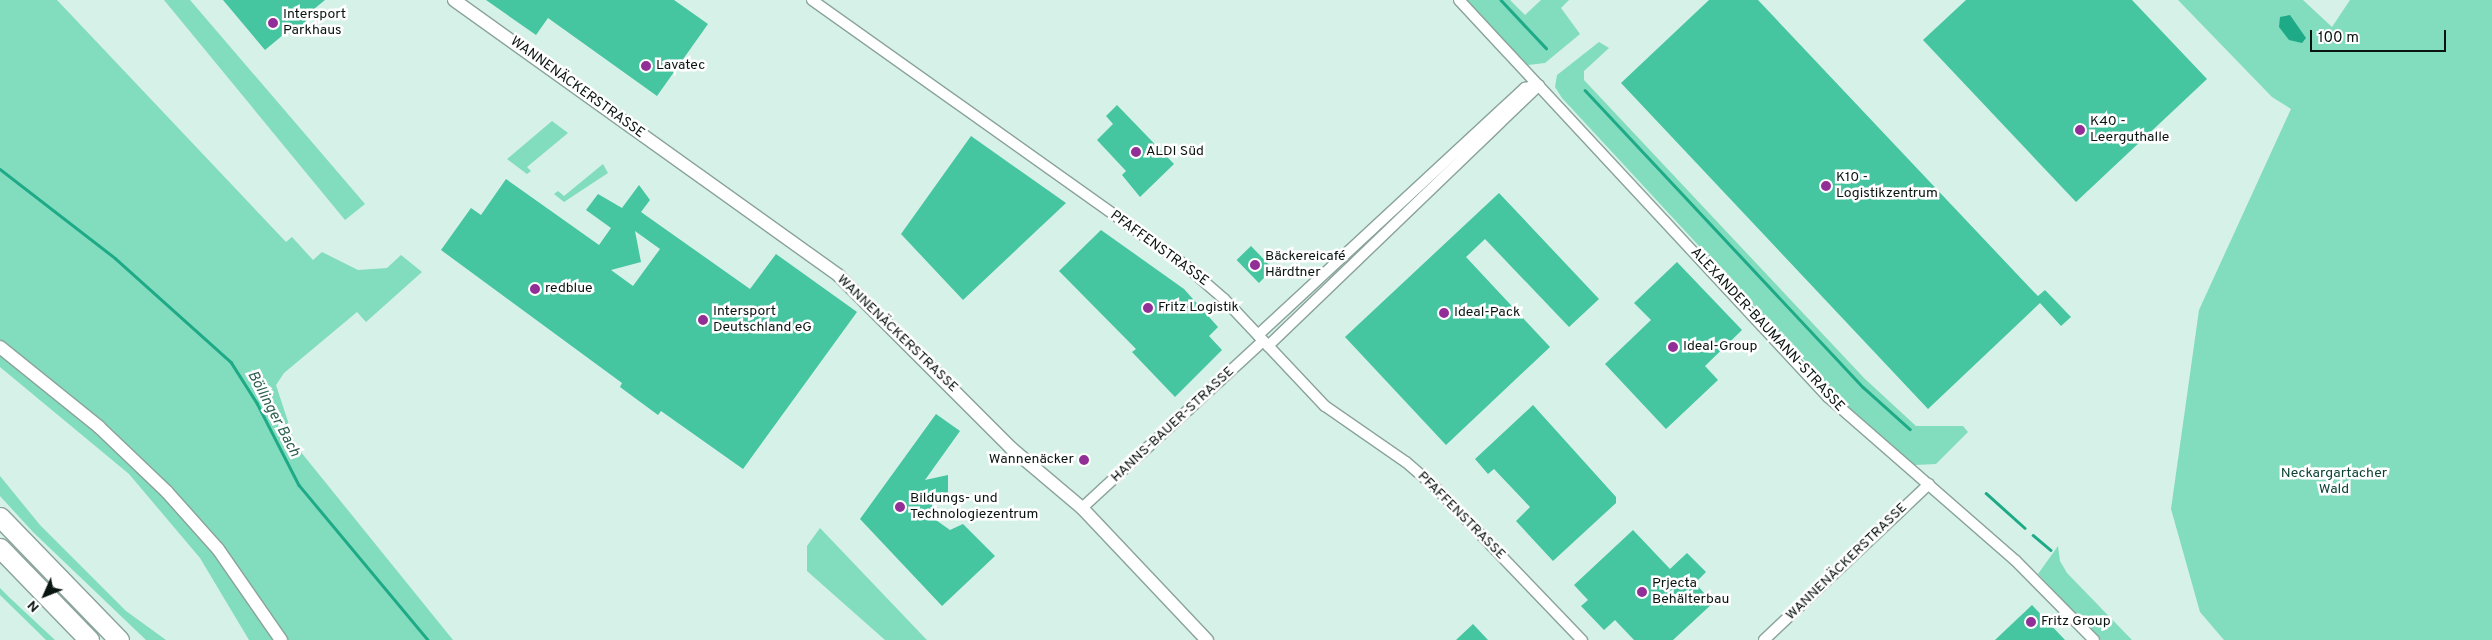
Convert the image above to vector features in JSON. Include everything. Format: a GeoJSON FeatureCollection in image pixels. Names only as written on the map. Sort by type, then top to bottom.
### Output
{"type":"FeatureCollection","features":[{"type":"Feature","properties":{"kind":"highway"},"geometry":{"type":"LineString","coordinates":[[0,518],[119,640]]}},
{"type":"Feature","properties":{"kind":"highway"},"geometry":{"type":"LineString","coordinates":[[0,548],[89,640]]}},
{"type":"Feature","properties":{"kind":"street","name":"WANNENÄCKERSTRASSE"},"geometry":{"type":"LineString","coordinates":[[454,0],[838,276],[1011,448],[1082,508],[1208,640]]}},
{"type":"Feature","properties":{"kind":"street","name":"PFAFFENSTRASSE"},"geometry":{"type":"LineString","coordinates":[[812,0],[1186,266],[1263,341],[1325,406],[1401,458],[1436,488],[1582,640]]}},
{"type":"Feature","properties":{"kind":"street","name":"ALEXANDER-BAUMANN-STRASSE"},"geometry":{"type":"LineString","coordinates":[[1459,0],[1828,397],[2023,567],[2094,640]]}},
{"type":"Feature","properties":{"kind":"street","name":"HANNS-BAUER-STRASSE"},"geometry":{"type":"LineString","coordinates":[[1082,508],[1346,264],[1427,187],[1525,88],[1539,85]]}},
{"type":"Feature","properties":{"kind":"street","name":"HANNS-BAUER-STRASSE"},"geometry":{"type":"LineString","coordinates":[[1263,341],[1346,264]]}},
{"type":"Feature","properties":{"kind":"street"},"geometry":{"type":"LineString","coordinates":[[0,348],[99,427],[167,492],[218,549],[281,640]]}},
{"type":"Feature","properties":{"kind":"street","name":"WANNENÄCKERSTRASSE"},"geometry":{"type":"LineString","coordinates":[[1764,640],[1929,484]]}},
{"type":"Feature","properties":{"kind":"green space"},"geometry":{"type":"Polygon","coordinates":[[[0,0],[57,0],[286,242],[292,237],[313,260],[322,252],[358,270],[387,268],[401,255],[422,272],[366,322],[357,312],[284,373],[276,385],[296,446],[453,640],[249,640],[200,558],[129,474],[0,367],[0,0]]]}},
{"type":"Feature","properties":{"kind":"green space"},"geometry":{"type":"Polygon","coordinates":[[[164,0],[190,0],[365,204],[345,220],[164,0]]]}},
{"type":"Feature","properties":{"kind":"green space"},"geometry":{"type":"Polygon","coordinates":[[[1465,0],[1510,0],[1525,15],[1541,0],[1569,0],[1561,8],[1580,34],[1545,63],[1528,65],[1465,0]]]}},
{"type":"Feature","properties":{"kind":"green space","name":"Neckargartacher Wald"},"geometry":{"type":"Polygon","coordinates":[[[2178,0],[2303,0],[2332,27],[2350,0],[2492,0],[2492,640],[2224,640],[2200,612],[2171,509],[2199,310],[2291,109],[2272,97],[2178,0]]]}},
{"type":"Feature","properties":{"kind":"green space"},"geometry":{"type":"Polygon","coordinates":[[[1599,42],[1609,48],[1584,71],[1584,80],[1864,378],[1916,426],[1963,426],[1968,432],[1936,464],[1915,465],[1862,422],[1562,98],[1555,87],[1557,75],[1599,42]]]}},
{"type":"Feature","properties":{"kind":"green space"},"geometry":{"type":"Polygon","coordinates":[[[552,121],[568,133],[527,167],[531,171],[527,174],[507,159],[552,121]]]}},
{"type":"Feature","properties":{"kind":"green space"},"geometry":{"type":"Polygon","coordinates":[[[603,164],[608,173],[564,202],[554,194],[558,191],[564,196],[603,164]]]}},
{"type":"Feature","properties":{"kind":"green space"},"geometry":{"type":"Polygon","coordinates":[[[0,476],[40,525],[126,611],[166,640],[146,640],[33,532],[0,496],[0,476]]]}},
{"type":"Feature","properties":{"kind":"green space"},"geometry":{"type":"Polygon","coordinates":[[[820,528],[927,640],[885,640],[807,571],[807,546],[820,528]]]}},
{"type":"Feature","properties":{"kind":"green space"},"geometry":{"type":"Polygon","coordinates":[[[2058,546],[2060,561],[2067,573],[2132,640],[2101,640],[2038,574],[2058,546]]]}},
{"type":"Feature","properties":{"kind":"green space"},"geometry":{"type":"Polygon","coordinates":[[[0,588],[55,640],[46,640],[0,595],[0,588]]]}},
{"type":"Feature","properties":{"kind":"shaded area"},"geometry":{"type":"Polygon","coordinates":[[[2290,15],[2306,38],[2302,43],[2289,40],[2279,27],[2280,17],[2290,15]]]}},
{"type":"Feature","properties":{"kind":"building","name":"Intersport Parkhaus"},"geometry":{"type":"Polygon","coordinates":[[[223,0],[325,0],[303,18],[306,22],[298,28],[295,25],[265,50],[223,0]]]}},
{"type":"Feature","properties":{"kind":"building","name":"Lavatec"},"geometry":{"type":"Polygon","coordinates":[[[486,0],[674,0],[708,24],[657,96],[548,18],[536,35],[486,0]]]}},
{"type":"Feature","properties":{"kind":"building","name":"K10 - Logistikzentrum"},"geometry":{"type":"Polygon","coordinates":[[[1709,0],[1758,0],[2031,289],[2038,296],[2045,290],[2071,317],[2061,326],[2040,303],[1928,409],[1621,83],[1709,0]]]}},
{"type":"Feature","properties":{"kind":"building","name":"K40 - Leerguthalle"},"geometry":{"type":"Polygon","coordinates":[[[1966,0],[2132,0],[2207,79],[2076,202],[1923,40],[1966,0]]]}},
{"type":"Feature","properties":{"kind":"building","name":"ALDI Süd"},"geometry":{"type":"Polygon","coordinates":[[[1117,105],[1174,164],[1140,197],[1122,175],[1126,171],[1097,140],[1113,124],[1106,116],[1117,105]]]}},
{"type":"Feature","properties":{"kind":"building"},"geometry":{"type":"Polygon","coordinates":[[[971,136],[1066,203],[963,300],[901,234],[971,136]]]}},
{"type":"Feature","properties":{"kind":"building","name":"Intersport Deutschland eG"},"geometry":{"type":"Polygon","coordinates":[[[506,179],[599,245],[611,228],[586,210],[598,194],[622,208],[639,185],[650,200],[641,212],[750,289],[776,254],[857,312],[743,469],[661,411],[658,415],[620,387],[622,383],[441,250],[471,208],[481,215],[506,179]],[[635,231],[641,262],[611,270],[633,286],[660,249],[635,231]]]}},
{"type":"Feature","properties":{"kind":"building","name":"Ideal-Pack"},"geometry":{"type":"Polygon","coordinates":[[[1499,193],[1599,299],[1569,327],[1485,239],[1466,257],[1550,347],[1446,445],[1345,337],[1499,193]]]}},
{"type":"Feature","properties":{"kind":"building","name":"Fritz Logistik"},"geometry":{"type":"Polygon","coordinates":[[[1101,230],[1184,289],[1218,327],[1209,336],[1222,350],[1175,397],[1132,352],[1136,349],[1059,271],[1101,230]]]}},
{"type":"Feature","properties":{"kind":"building","name":"Bäckereicafé Härdtner"},"geometry":{"type":"Polygon","coordinates":[[[1251,246],[1273,269],[1259,283],[1237,260],[1251,246]]]}},
{"type":"Feature","properties":{"kind":"building","name":"Ideal-Group"},"geometry":{"type":"Polygon","coordinates":[[[1677,262],[1742,330],[1705,366],[1718,380],[1666,429],[1605,364],[1651,320],[1634,303],[1677,262]]]}},
{"type":"Feature","properties":{"kind":"building"},"geometry":{"type":"Polygon","coordinates":[[[1533,405],[1616,497],[1616,503],[1553,561],[1516,521],[1530,507],[1494,469],[1488,474],[1475,459],[1533,405]]]}},
{"type":"Feature","properties":{"kind":"building","name":"Bildungs- und Technologiezentrum"},"geometry":{"type":"Polygon","coordinates":[[[936,414],[960,431],[925,480],[948,475],[948,492],[932,504],[933,518],[950,530],[963,524],[995,556],[942,606],[860,519],[936,414]]]}},
{"type":"Feature","properties":{"kind":"building","name":"Prjecta Behälterbau"},"geometry":{"type":"Polygon","coordinates":[[[1633,530],[1670,569],[1687,553],[1706,572],[1695,583],[1713,603],[1673,640],[1634,640],[1615,620],[1604,630],[1581,606],[1588,600],[1574,585],[1633,530]]]}},
{"type":"Feature","properties":{"kind":"building","name":"Fritz Group"},"geometry":{"type":"Polygon","coordinates":[[[2032,605],[2065,640],[1995,640],[2032,605]]]}},
{"type":"Feature","properties":{"kind":"building"},"geometry":{"type":"Polygon","coordinates":[[[1473,624],[1488,640],[1456,640],[1473,624]]]}},
{"type":"Feature","properties":{"kind":"waterway"},"geometry":{"type":"LineString","coordinates":[[1501,0],[1546,48]]}},
{"type":"Feature","properties":{"kind":"waterway"},"geometry":{"type":"LineString","coordinates":[[1585,90],[1863,387],[1910,429]]}},
{"type":"Feature","properties":{"kind":"waterway","name":"Böllinger Bach"},"geometry":{"type":"LineString","coordinates":[[0,169],[115,258],[231,362],[257,403],[299,485],[428,640]]}},
{"type":"Feature","properties":{"kind":"waterway"},"geometry":{"type":"LineString","coordinates":[[1986,493],[2025,528]]}},
{"type":"Feature","properties":{"kind":"waterway"},"geometry":{"type":"LineString","coordinates":[[2033,535],[2051,550]]}},
{"type":"Feature","properties":{"kind":"place","name":"Intersport Parkhaus"},"geometry":{"type":"Point","coordinates":[273,23]}},
{"type":"Feature","properties":{"kind":"place","name":"Lavatec"},"geometry":{"type":"Point","coordinates":[646,66]}},
{"type":"Feature","properties":{"kind":"place","name":"K40 - Leerguthalle"},"geometry":{"type":"Point","coordinates":[2080,130]}},
{"type":"Feature","properties":{"kind":"place","name":"ALDI Süd"},"geometry":{"type":"Point","coordinates":[1136,152]}},
{"type":"Feature","properties":{"kind":"place","name":"K10 - Logistikzentrum"},"geometry":{"type":"Point","coordinates":[1826,186]}},
{"type":"Feature","properties":{"kind":"place","name":"Bäckereicafé Härdtner"},"geometry":{"type":"Point","coordinates":[1255,265]}},
{"type":"Feature","properties":{"kind":"place","name":"redblue"},"geometry":{"type":"Point","coordinates":[535,289]}},
{"type":"Feature","properties":{"kind":"place","name":"Fritz Logistik"},"geometry":{"type":"Point","coordinates":[1148,308]}},
{"type":"Feature","properties":{"kind":"place","name":"Ideal-Pack"},"geometry":{"type":"Point","coordinates":[1444,313]}},
{"type":"Feature","properties":{"kind":"place","name":"Intersport Deutschland eG"},"geometry":{"type":"Point","coordinates":[703,320]}},
{"type":"Feature","properties":{"kind":"place","name":"Ideal-Group"},"geometry":{"type":"Point","coordinates":[1673,347]}},
{"type":"Feature","properties":{"kind":"place","name":"Wannenäcker"},"geometry":{"type":"Point","coordinates":[1084,460]}},
{"type":"Feature","properties":{"kind":"place","name":"Bildungs- und Technologiezentrum"},"geometry":{"type":"Point","coordinates":[900,507]}},
{"type":"Feature","properties":{"kind":"place","name":"Prjecta Behälterbau"},"geometry":{"type":"Point","coordinates":[1642,592]}},
{"type":"Feature","properties":{"kind":"place","name":"Fritz Group"},"geometry":{"type":"Point","coordinates":[2031,622]}}]}
